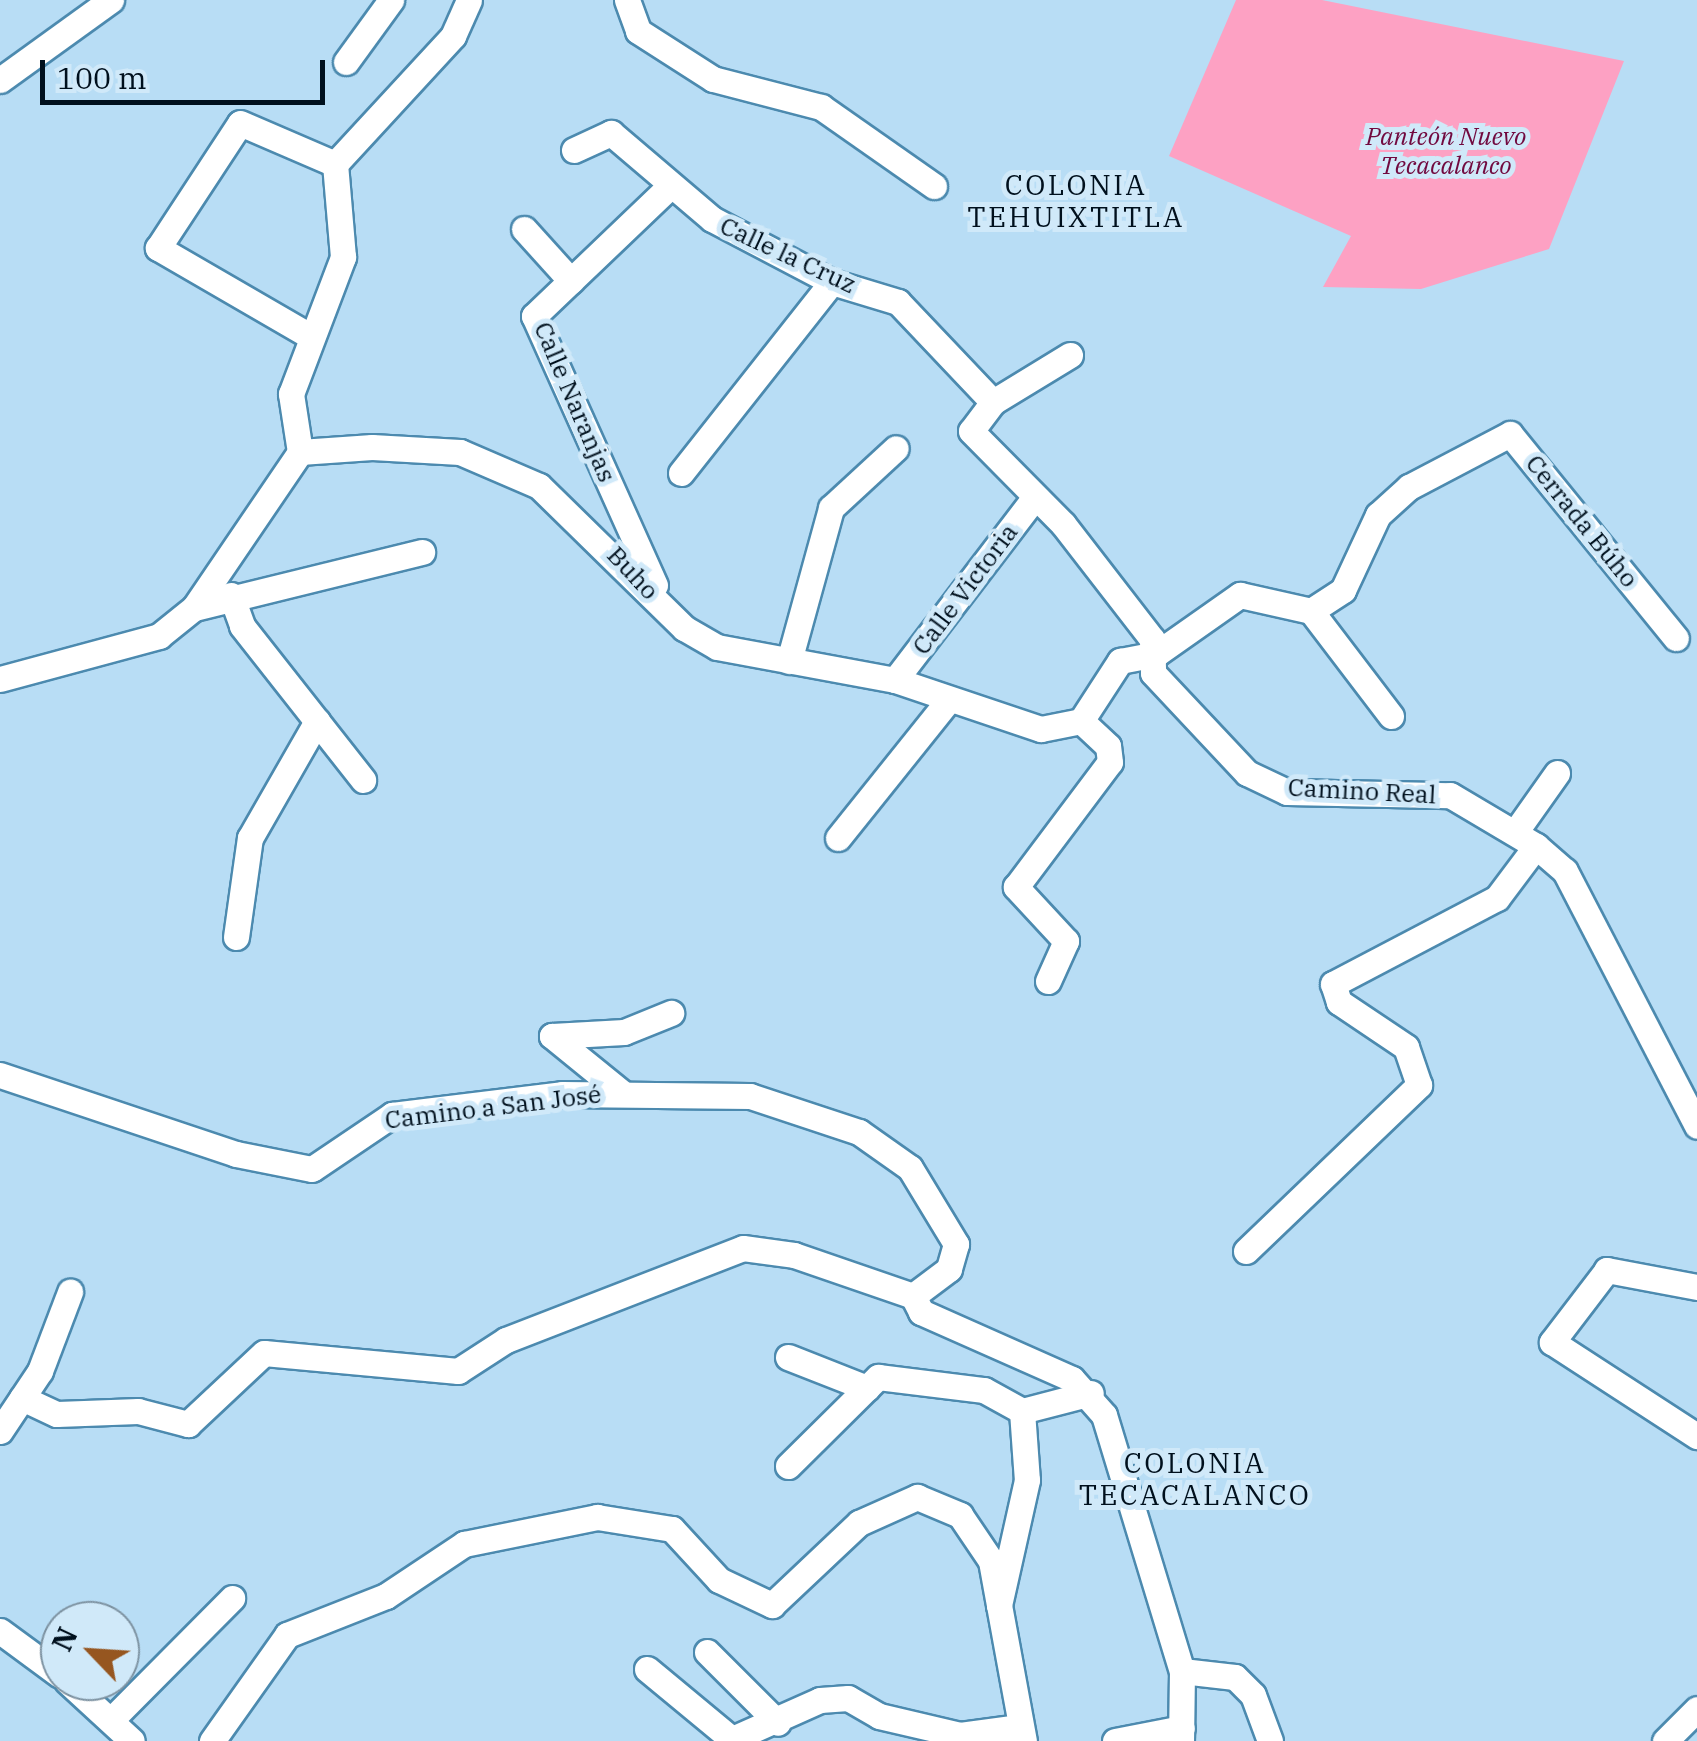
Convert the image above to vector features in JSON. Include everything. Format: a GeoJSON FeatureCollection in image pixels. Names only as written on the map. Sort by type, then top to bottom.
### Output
{"type":"FeatureCollection","features":[{"type":"Feature","properties":{"kind":"street"},"geometry":{"type":"LineString","coordinates":[[0,80],[110,0]]}},
{"type":"Feature","properties":{"kind":"street"},"geometry":{"type":"LineString","coordinates":[[346,62],[391,0]]}},
{"type":"Feature","properties":{"kind":"street"},"geometry":{"type":"LineString","coordinates":[[0,679],[159,636],[194,608],[300,452],[291,394],[343,257],[335,164],[356,130],[437,56],[469,0]]}},
{"type":"Feature","properties":{"kind":"street"},"geometry":{"type":"LineString","coordinates":[[627,0],[638,32],[713,79],[821,107],[934,186]]}},
{"type":"Feature","properties":{"kind":"street"},"geometry":{"type":"LineString","coordinates":[[310,336],[158,248],[240,122],[335,164]]}},
{"type":"Feature","properties":{"kind":"street","name":"Calle la Cruz"},"geometry":{"type":"LineString","coordinates":[[574,150],[612,133],[712,219],[832,282],[913,312],[993,402]]}},
{"type":"Feature","properties":{"kind":"street","name":"Calle Naranjas"},"geometry":{"type":"LineString","coordinates":[[663,604],[534,316],[670,186]]}},
{"type":"Feature","properties":{"kind":"street"},"geometry":{"type":"LineString","coordinates":[[524,229],[570,281]]}},
{"type":"Feature","properties":{"kind":"street"},"geometry":{"type":"LineString","coordinates":[[681,472],[832,282]]}},
{"type":"Feature","properties":{"kind":"street"},"geometry":{"type":"LineString","coordinates":[[1070,355],[993,402],[971,431],[1034,498],[1156,654]]}},
{"type":"Feature","properties":{"kind":"street","name":"Cerrada Búho"},"geometry":{"type":"LineString","coordinates":[[1311,611],[1343,590],[1378,515],[1399,496],[1510,434],[1676,638]]}},
{"type":"Feature","properties":{"kind":"street"},"geometry":{"type":"LineString","coordinates":[[789,661],[831,508],[896,448]]}},
{"type":"Feature","properties":{"kind":"street","name":"Buho"},"geometry":{"type":"LineString","coordinates":[[300,452],[460,452],[501,467],[568,505],[663,604],[717,647],[895,680],[947,702],[1041,729],[1081,721]]}},
{"type":"Feature","properties":{"kind":"street","name":"Calle Victoria"},"geometry":{"type":"LineString","coordinates":[[895,680],[1034,498]]}},
{"type":"Feature","properties":{"kind":"street"},"geometry":{"type":"LineString","coordinates":[[194,608],[231,595],[422,552]]}},
{"type":"Feature","properties":{"kind":"street"},"geometry":{"type":"LineString","coordinates":[[231,595],[242,626],[363,780]]}},
{"type":"Feature","properties":{"kind":"street"},"geometry":{"type":"LineString","coordinates":[[1048,982],[1066,941],[1016,887],[1110,762],[1108,746],[1081,721],[1120,661],[1156,654],[1240,596],[1311,611],[1390,716]]}},
{"type":"Feature","properties":{"kind":"street","name":"Camino Real"},"geometry":{"type":"LineString","coordinates":[[1156,654],[1153,673],[1247,774],[1287,792],[1450,795],[1526,838],[1565,871],[1697,1126]]}},
{"type":"Feature","properties":{"kind":"street"},"geometry":{"type":"LineString","coordinates":[[838,838],[947,702]]}},
{"type":"Feature","properties":{"kind":"street"},"geometry":{"type":"LineString","coordinates":[[236,937],[250,838],[317,721]]}},
{"type":"Feature","properties":{"kind":"street"},"geometry":{"type":"LineString","coordinates":[[1246,1251],[1419,1085],[1406,1046],[1339,1002],[1334,984],[1497,898],[1557,773]]}},
{"type":"Feature","properties":{"kind":"street"},"geometry":{"type":"LineString","coordinates":[[621,1092],[552,1036],[624,1032],[671,1012]]}},
{"type":"Feature","properties":{"kind":"street","name":"Camino a San José"},"geometry":{"type":"LineString","coordinates":[[0,1075],[236,1154],[312,1169],[392,1115],[621,1092],[750,1096],[826,1116],[910,1168],[956,1244],[949,1269],[912,1296]]}},
{"type":"Feature","properties":{"kind":"street"},"geometry":{"type":"LineString","coordinates":[[22,1398],[57,1414],[138,1411],[188,1424],[264,1354],[458,1371],[506,1340],[743,1248],[794,1255],[912,1296],[938,1326],[1091,1394],[1142,1518],[1182,1672],[1182,1734],[1114,1741]]}},
{"type":"Feature","properties":{"kind":"street"},"geometry":{"type":"LineString","coordinates":[[1697,1288],[1607,1270],[1552,1342],[1697,1436]]}},
{"type":"Feature","properties":{"kind":"street"},"geometry":{"type":"LineString","coordinates":[[0,1431],[22,1398],[70,1292]]}},
{"type":"Feature","properties":{"kind":"street"},"geometry":{"type":"LineString","coordinates":[[788,1357],[867,1388]]}},
{"type":"Feature","properties":{"kind":"street"},"geometry":{"type":"LineString","coordinates":[[788,1466],[878,1377],[984,1390],[1022,1411],[1091,1394]]}},
{"type":"Feature","properties":{"kind":"street"},"geometry":{"type":"LineString","coordinates":[[999,1605],[1027,1480],[1022,1411]]}},
{"type":"Feature","properties":{"kind":"street"},"geometry":{"type":"LineString","coordinates":[[212,1741],[287,1635],[386,1596],[464,1544],[598,1517],[672,1529],[719,1580],[772,1605],[859,1523],[917,1497],[960,1515],[991,1561],[1021,1734],[960,1734],[880,1716],[848,1698],[731,1740],[648,1669]]}},
{"type":"Feature","properties":{"kind":"street"},"geometry":{"type":"LineString","coordinates":[[111,1720],[232,1598]]}},
{"type":"Feature","properties":{"kind":"street"},"geometry":{"type":"LineString","coordinates":[[0,1631],[40,1660]]}},
{"type":"Feature","properties":{"kind":"street"},"geometry":{"type":"LineString","coordinates":[[708,1652],[778,1722]]}},
{"type":"Feature","properties":{"kind":"street"},"geometry":{"type":"LineString","coordinates":[[1182,1672],[1235,1677],[1253,1695],[1270,1741]]}},
{"type":"Feature","properties":{"kind":"street"},"geometry":{"type":"LineString","coordinates":[[90,1701],[132,1741]]}},
{"type":"Feature","properties":{"kind":"street"},"geometry":{"type":"LineString","coordinates":[[880,1716],[892,1741]]}},
{"type":"Feature","properties":{"kind":"street"},"geometry":{"type":"LineString","coordinates":[[1665,1741],[1693,1719]]}},
{"type":"Feature","properties":{"kind":"green space","name":"Panteón Nuevo Tecacalanco"},"geometry":{"type":"Polygon","coordinates":[[[1236,0],[1322,0],[1624,61],[1549,249],[1421,289],[1323,287],[1351,236],[1169,156],[1236,0]]]}},
{"type":"Feature","properties":{"kind":"district","name":"COLONIA TEHUIXTITLA"},"geometry":{"type":"Point","coordinates":[1076,201]}},
{"type":"Feature","properties":{"kind":"district","name":"COLONIA TECACALANCO"},"geometry":{"type":"Point","coordinates":[1195,1479]}}]}
